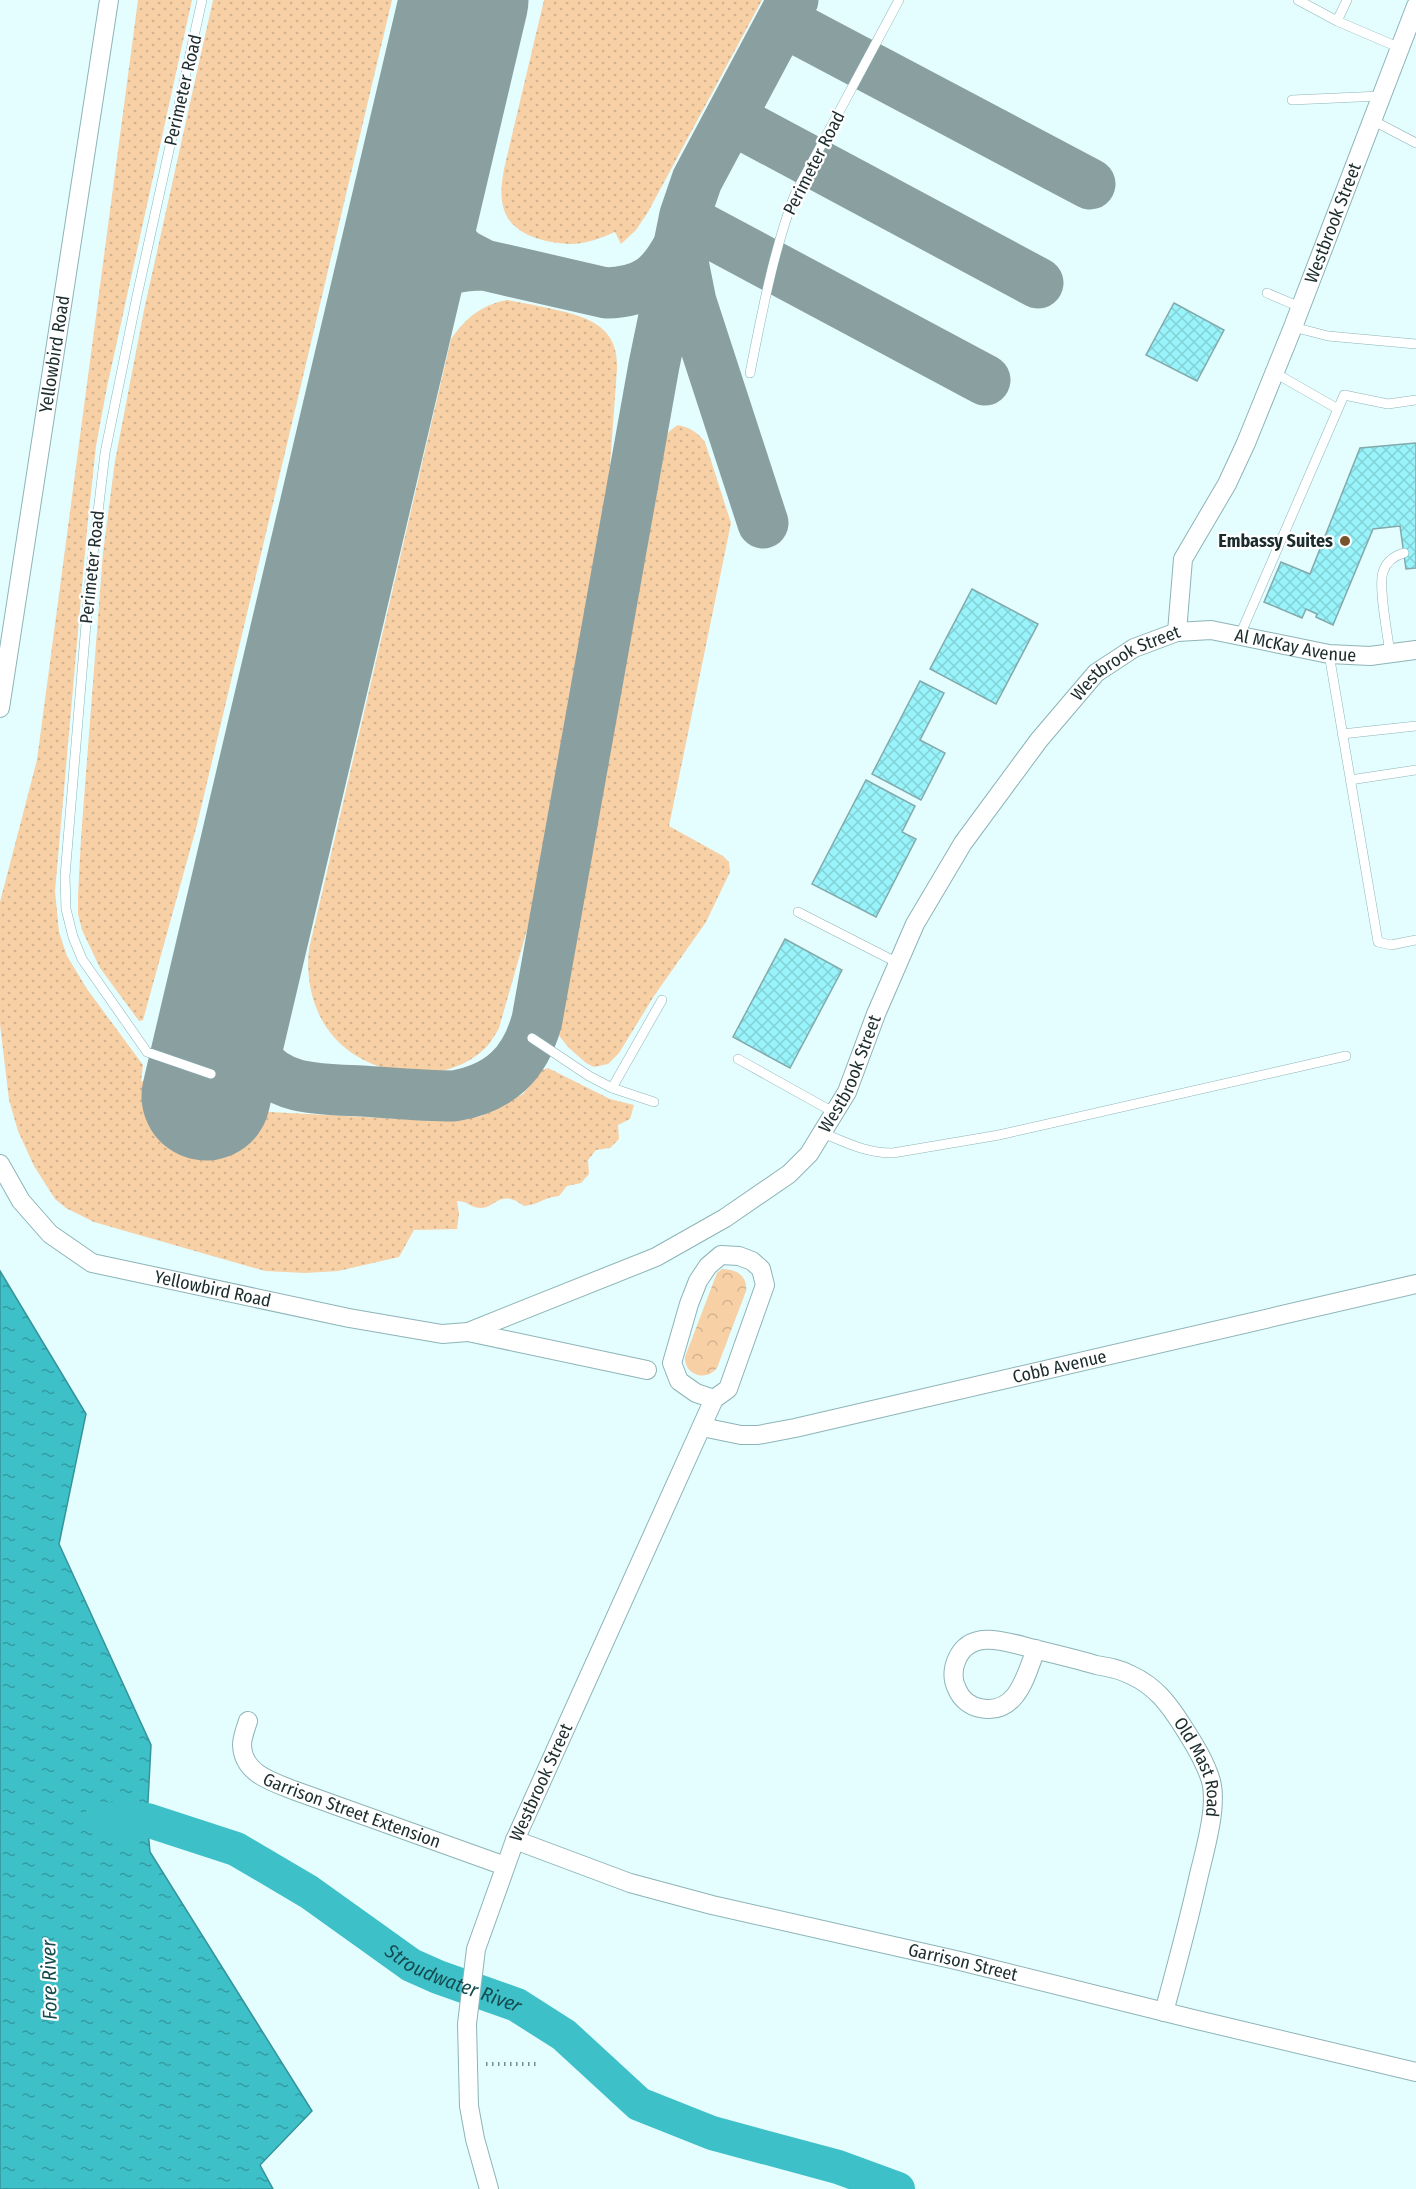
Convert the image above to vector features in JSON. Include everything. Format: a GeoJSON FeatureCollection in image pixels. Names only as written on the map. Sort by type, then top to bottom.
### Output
{"type":"FeatureCollection","features":[{"type":"Feature","properties":{"kind":"street","name":"Yellowbird Road"},"geometry":{"type":"LineString","coordinates":[[0,708],[5,648],[110,0]]}},
{"type":"Feature","properties":{"kind":"street","name":"Westbrook Street"},"geometry":{"type":"LineString","coordinates":[[720,1221],[789,1174],[809,1154],[847,1092],[915,924],[963,843],[1066,707],[1096,673],[1134,648],[1177,632],[1183,559],[1227,484],[1246,443],[1416,6]]}},
{"type":"Feature","properties":{"kind":"street","name":"Al McKay Avenue"},"geometry":{"type":"LineString","coordinates":[[1177,632],[1211,630],[1329,654],[1370,656],[1416,650]]}},
{"type":"Feature","properties":{"kind":"street","name":"Yellowbird Road"},"geometry":{"type":"LineString","coordinates":[[0,1164],[21,1201],[50,1234],[92,1263],[349,1318],[442,1334],[468,1332],[647,1370]]}},
{"type":"Feature","properties":{"kind":"street","name":"Yellowbird Road"},"geometry":{"type":"LineString","coordinates":[[468,1332],[656,1257],[720,1221]]}},
{"type":"Feature","properties":{"kind":"street"},"geometry":{"type":"LineString","coordinates":[[714,1399],[696,1393],[679,1381],[672,1363],[698,1281],[708,1266],[721,1255],[720,1221]]}},
{"type":"Feature","properties":{"kind":"street","name":"Westbrook Street"},"geometry":{"type":"LineString","coordinates":[[489,2189],[475,2139],[469,2106],[467,2024],[476,1949],[515,1840],[714,1399],[728,1389],[765,1285],[761,1269],[753,1261],[739,1256],[721,1255]]}},
{"type":"Feature","properties":{"kind":"street","name":"Cobb Avenue"},"geometry":{"type":"LineString","coordinates":[[702,1426],[741,1435],[758,1435],[795,1428],[1416,1284]]}},
{"type":"Feature","properties":{"kind":"street","name":"Old Mast Road"},"geometry":{"type":"LineString","coordinates":[[1036,1649],[1020,1690],[1013,1700],[1003,1707],[991,1710],[979,1708],[969,1704],[960,1696],[953,1676],[954,1664],[959,1654],[976,1641],[987,1639],[1036,1649],[1130,1674],[1158,1692],[1169,1704],[1197,1748],[1211,1783],[1212,1823],[1164,2012]]}},
{"type":"Feature","properties":{"kind":"street","name":"Garrison Street Extension"},"geometry":{"type":"LineString","coordinates":[[248,1721],[242,1744],[247,1764],[261,1777],[505,1866]]}},
{"type":"Feature","properties":{"kind":"street","name":"Garrison Street"},"geometry":{"type":"LineString","coordinates":[[515,1840],[630,1883],[712,1905],[970,1963],[1416,2072]]}},
{"type":"Feature","properties":{"kind":"lane","name":"Perimeter Road"},"geometry":{"type":"LineString","coordinates":[[202,0],[136,296],[105,453],[89,588],[65,876],[66,909],[73,937],[82,959],[147,1052],[212,1074]]}},
{"type":"Feature","properties":{"kind":"lane","name":"Perimeter Road"},"geometry":{"type":"LineString","coordinates":[[750,373],[774,258],[795,194],[899,0]]}},
{"type":"Feature","properties":{"kind":"lane"},"geometry":{"type":"LineString","coordinates":[[1298,0],[1337,21],[1400,48]]}},
{"type":"Feature","properties":{"kind":"lane"},"geometry":{"type":"LineString","coordinates":[[1337,21],[1347,0]]}},
{"type":"Feature","properties":{"kind":"lane"},"geometry":{"type":"LineString","coordinates":[[1292,100],[1381,96]]}},
{"type":"Feature","properties":{"kind":"lane"},"geometry":{"type":"LineString","coordinates":[[1372,120],[1416,143]]}},
{"type":"Feature","properties":{"kind":"lane"},"geometry":{"type":"LineString","coordinates":[[1267,293],[1300,307]]}},
{"type":"Feature","properties":{"kind":"lane"},"geometry":{"type":"LineString","coordinates":[[1293,327],[1328,336],[1416,344]]}},
{"type":"Feature","properties":{"kind":"lane"},"geometry":{"type":"LineString","coordinates":[[1275,373],[1338,409]]}},
{"type":"Feature","properties":{"kind":"lane"},"geometry":{"type":"LineString","coordinates":[[1240,635],[1344,396],[1388,404],[1416,400]]}},
{"type":"Feature","properties":{"kind":"lane"},"geometry":{"type":"LineString","coordinates":[[1390,654],[1382,584],[1383,572],[1394,556],[1404,553]]}},
{"type":"Feature","properties":{"kind":"lane"},"geometry":{"type":"LineString","coordinates":[[1329,654],[1378,942],[1391,945],[1416,940]]}},
{"type":"Feature","properties":{"kind":"lane"},"geometry":{"type":"LineString","coordinates":[[1342,734],[1416,726]]}},
{"type":"Feature","properties":{"kind":"lane"},"geometry":{"type":"LineString","coordinates":[[1350,780],[1416,770]]}},
{"type":"Feature","properties":{"kind":"lane"},"geometry":{"type":"LineString","coordinates":[[798,912],[898,963]]}},
{"type":"Feature","properties":{"kind":"lane"},"geometry":{"type":"LineString","coordinates":[[612,1088],[662,1000]]}},
{"type":"Feature","properties":{"kind":"lane"},"geometry":{"type":"LineString","coordinates":[[532,1038],[589,1076],[612,1088],[654,1102]]}},
{"type":"Feature","properties":{"kind":"lane"},"geometry":{"type":"LineString","coordinates":[[823,1133],[860,1149],[876,1153],[892,1153],[999,1135],[1346,1056]]}},
{"type":"Feature","properties":{"kind":"lane"},"geometry":{"type":"LineString","coordinates":[[738,1059],[835,1113]]}},
{"type":"Feature","properties":{"kind":"path"},"geometry":{"type":"LineString","coordinates":[[467,2062],[539,2064]]}},
{"type":"Feature","properties":{"kind":"green space"},"geometry":{"type":"Polygon","coordinates":[[[138,0],[192,0],[96,446],[55,891],[59,932],[67,956],[87,989],[143,1065],[141,1081],[270,1112],[440,1121],[481,1116],[523,1094],[542,1070],[548,1068],[610,1099],[634,1105],[630,1119],[618,1125],[619,1139],[610,1148],[596,1150],[588,1160],[589,1174],[581,1183],[567,1186],[559,1196],[524,1206],[507,1199],[482,1208],[457,1201],[459,1214],[457,1229],[414,1230],[399,1257],[338,1271],[305,1273],[265,1271],[94,1222],[66,1208],[55,1199],[34,1166],[18,1131],[9,1100],[0,1024],[0,902],[37,760],[138,0]]]}},
{"type":"Feature","properties":{"kind":"green space"},"geometry":{"type":"Polygon","coordinates":[[[213,0],[392,0],[197,825],[143,1020],[139,1021],[100,968],[82,930],[78,914],[81,838],[103,553],[115,461],[144,310],[213,0]]]}},
{"type":"Feature","properties":{"kind":"green space"},"geometry":{"type":"Polygon","coordinates":[[[544,0],[762,0],[648,212],[636,230],[621,244],[615,232],[576,244],[539,239],[520,231],[512,224],[503,206],[501,192],[504,169],[544,0]]]}},
{"type":"Feature","properties":{"kind":"green space"},"geometry":{"type":"Polygon","coordinates":[[[507,300],[569,313],[591,321],[607,334],[613,343],[617,368],[607,508],[537,895],[499,1028],[489,1044],[474,1057],[456,1066],[437,1072],[397,1071],[377,1066],[359,1057],[343,1046],[325,1026],[311,989],[309,949],[451,339],[462,325],[482,309],[507,300]]]}},
{"type":"Feature","properties":{"kind":"green space"},"geometry":{"type":"Polygon","coordinates":[[[678,425],[693,431],[705,442],[731,523],[669,826],[723,856],[729,862],[730,872],[706,922],[654,996],[619,1053],[608,1064],[594,1067],[568,1047],[557,1033],[660,452],[666,436],[678,425]]]}},
{"type":"Feature","properties":{"kind":"green space"},"geometry":{"type":"Polygon","coordinates":[[[722,1269],[740,1274],[745,1281],[746,1291],[717,1368],[707,1375],[696,1374],[688,1368],[685,1357],[717,1273],[722,1269]]]}},
{"type":"Feature","properties":{"kind":"water","name":"Fore River"},"geometry":{"type":"Polygon","coordinates":[[[0,1271],[86,1414],[59,1544],[151,1745],[147,1820],[150,1852],[312,2111],[260,2165],[273,2189],[0,2189],[0,1271]]]}},
{"type":"Feature","properties":{"kind":"building"},"geometry":{"type":"Polygon","coordinates":[[[1174,303],[1224,330],[1197,381],[1146,355],[1174,303]]]}},
{"type":"Feature","properties":{"kind":"building","name":"Embassy Suites"},"geometry":{"type":"Polygon","coordinates":[[[1416,443],[1416,568],[1406,569],[1400,526],[1373,529],[1333,625],[1306,609],[1302,618],[1264,602],[1281,562],[1310,574],[1360,448],[1416,443]]]}},
{"type":"Feature","properties":{"kind":"building"},"geometry":{"type":"Polygon","coordinates":[[[972,589],[1038,624],[996,704],[930,669],[972,589]]]}},
{"type":"Feature","properties":{"kind":"building"},"geometry":{"type":"Polygon","coordinates":[[[920,681],[944,693],[920,740],[945,753],[921,800],[872,774],[920,681]]]}},
{"type":"Feature","properties":{"kind":"building"},"geometry":{"type":"Polygon","coordinates":[[[866,780],[915,806],[902,832],[916,839],[876,917],[812,884],[866,780]]]}},
{"type":"Feature","properties":{"kind":"building"},"geometry":{"type":"Polygon","coordinates":[[[785,939],[842,970],[790,1068],[733,1037],[785,939]]]}},
{"type":"Feature","properties":{"kind":"waterway","name":"Stroudwater River"},"geometry":{"type":"LineString","coordinates":[[101,1819],[147,1820],[236,1849],[309,1892],[411,1965],[517,2005],[564,2035],[639,2104],[712,2133],[838,2167],[898,2189]]}},
{"type":"Feature","properties":{"kind":"taxiway"},"geometry":{"type":"LineString","coordinates":[[236,970],[234,1007],[240,1033],[246,1045],[262,1066],[284,1081],[297,1085],[329,1090],[454,1096],[485,1087],[497,1080],[518,1061],[525,1049],[537,1020],[654,365],[685,215],[697,180],[793,0]]}},
{"type":"Feature","properties":{"kind":"taxiway"},"geometry":{"type":"LineString","coordinates":[[782,21],[1090,184]]}},
{"type":"Feature","properties":{"kind":"taxiway"},"geometry":{"type":"LineString","coordinates":[[730,118],[1038,283]]}},
{"type":"Feature","properties":{"kind":"taxiway"},"geometry":{"type":"LineString","coordinates":[[425,166],[427,193],[434,218],[446,237],[463,254],[484,265],[606,293],[619,292],[650,282],[665,268],[678,247]]}},
{"type":"Feature","properties":{"kind":"taxiway"},"geometry":{"type":"LineString","coordinates":[[684,219],[985,380]]}},
{"type":"Feature","properties":{"kind":"taxiway"},"geometry":{"type":"LineString","coordinates":[[682,257],[691,302],[763,523]]}},
{"type":"Feature","properties":{"kind":"taxiway"},"geometry":{"type":"LineString","coordinates":[[385,335],[403,305],[422,283],[448,269],[484,265]]}},
{"type":"Feature","properties":{"kind":"runway"},"geometry":{"type":"LineString","coordinates":[[206,1096],[464,0]]}},
{"type":"Feature","properties":{"kind":"place","name":"Embassy Suites"},"geometry":{"type":"Point","coordinates":[1345,541]}}]}
